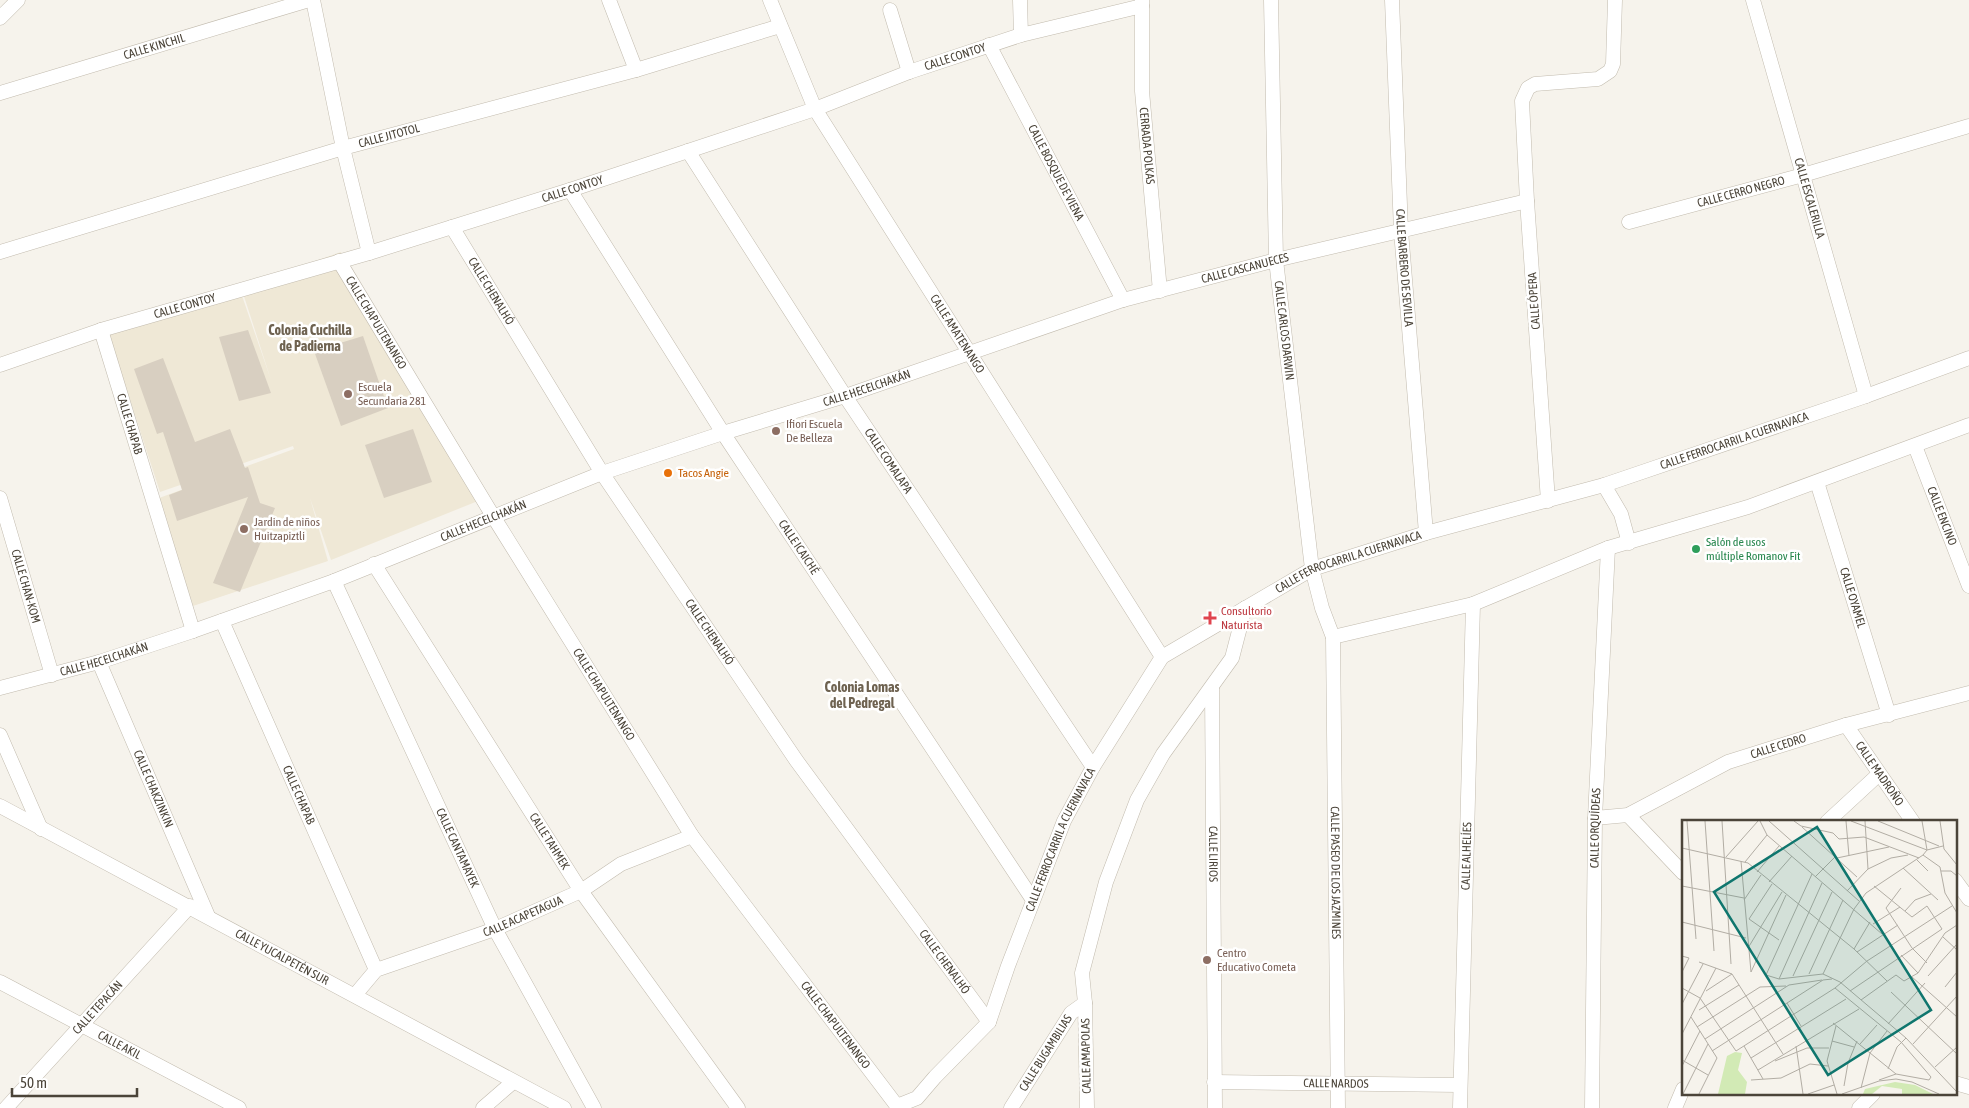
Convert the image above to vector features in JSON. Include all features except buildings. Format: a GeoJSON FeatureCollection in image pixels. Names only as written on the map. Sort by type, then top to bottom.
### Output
{"type":"FeatureCollection","features":[{"type":"Feature","properties":{"kind":"street"},"geometry":{"type":"LineString","coordinates":[[0,18],[18,0]]}},
{"type":"Feature","properties":{"kind":"street","name":"CALLE KINCHIL"},"geometry":{"type":"LineString","coordinates":[[0,93],[309,0]]}},
{"type":"Feature","properties":{"kind":"street"},"geometry":{"type":"LineString","coordinates":[[313,0],[343,148],[370,253]]}},
{"type":"Feature","properties":{"kind":"street"},"geometry":{"type":"LineString","coordinates":[[608,0],[636,70]]}},
{"type":"Feature","properties":{"kind":"street","name":"CALLE AMATENANGO"},"geometry":{"type":"LineString","coordinates":[[770,0],[814,108],[1162,657]]}},
{"type":"Feature","properties":{"kind":"street"},"geometry":{"type":"LineString","coordinates":[[1020,0],[1020,35]]}},
{"type":"Feature","properties":{"kind":"street","name":"CALLE CARLOS DARWIN"},"geometry":{"type":"LineString","coordinates":[[1271,0],[1276,260],[1312,570],[1322,608],[1333,636]]}},
{"type":"Feature","properties":{"kind":"street","name":"CALLE BARBERO DE SEVILLA"},"geometry":{"type":"LineString","coordinates":[[1392,0],[1401,231],[1426,533]]}},
{"type":"Feature","properties":{"kind":"street","name":"CALLE ÓPERA"},"geometry":{"type":"LineString","coordinates":[[1548,501],[1522,101],[1528,88],[1535,84],[1598,79],[1610,71],[1613,64],[1615,0]]}},
{"type":"Feature","properties":{"kind":"street","name":"CALLE ESCALERILLA"},"geometry":{"type":"LineString","coordinates":[[1753,0],[1866,396]]}},
{"type":"Feature","properties":{"kind":"street","name":"CALLE CONTOY"},"geometry":{"type":"LineString","coordinates":[[0,365],[101,330],[370,253],[570,190],[814,108],[909,72],[1020,35],[1142,3]]}},
{"type":"Feature","properties":{"kind":"street","name":"CERRADA POLKAS"},"geometry":{"type":"LineString","coordinates":[[1142,3],[1142,92],[1160,291]]}},
{"type":"Feature","properties":{"kind":"street"},"geometry":{"type":"LineString","coordinates":[[890,10],[909,72]]}},
{"type":"Feature","properties":{"kind":"street","name":"CALLE JITOTOL"},"geometry":{"type":"LineString","coordinates":[[0,252],[343,148],[636,70],[780,26]]}},
{"type":"Feature","properties":{"kind":"street","name":"CALLE BOSQUE DE VIENA"},"geometry":{"type":"LineString","coordinates":[[989,45],[1122,300]]}},
{"type":"Feature","properties":{"kind":"street","name":"CALLE CERRO NEGRO"},"geometry":{"type":"LineString","coordinates":[[1629,222],[1803,175],[1969,126]]}},
{"type":"Feature","properties":{"kind":"street","name":"CALLE COMALAPA"},"geometry":{"type":"LineString","coordinates":[[688,151],[845,396],[1093,767]]}},
{"type":"Feature","properties":{"kind":"street","name":"CALLE ICAICHÉ"},"geometry":{"type":"LineString","coordinates":[[570,190],[723,433],[1033,900]]}},
{"type":"Feature","properties":{"kind":"street","name":"CALLE CASCANUECES"},"geometry":{"type":"LineString","coordinates":[[969,354],[1122,300],[1276,260],[1527,201]]}},
{"type":"Feature","properties":{"kind":"street","name":"CALLE CHENALHÓ"},"geometry":{"type":"LineString","coordinates":[[452,228],[602,474],[796,760],[989,1022]]}},
{"type":"Feature","properties":{"kind":"street","name":"CALLE CHAPULTENANGO"},"geometry":{"type":"LineString","coordinates":[[339,261],[493,516],[692,836],[897,1106]]}},
{"type":"Feature","properties":{"kind":"street","name":"CALLE CHAPAB"},"geometry":{"type":"LineString","coordinates":[[101,330],[193,631]]}},
{"type":"Feature","properties":{"kind":"street","name":"CALLE HECELCHAKÁN"},"geometry":{"type":"LineString","coordinates":[[0,688],[99,662],[193,631],[334,581],[602,474],[969,354]]}},
{"type":"Feature","properties":{"kind":"street","name":"CALLE FERROCARRIL A CUERNAVACA"},"geometry":{"type":"LineString","coordinates":[[897,1106],[918,1098],[935,1077],[989,1022],[1008,966],[1064,820],[1093,767],[1162,657],[1312,570],[1426,533],[1604,485],[1866,396],[1969,358]]}},
{"type":"Feature","properties":{"kind":"street"},"geometry":{"type":"LineString","coordinates":[[1333,636],[1473,604],[1608,548],[1748,507],[1915,446],[1969,424]]}},
{"type":"Feature","properties":{"kind":"street","name":"CALLE ENCINO"},"geometry":{"type":"LineString","coordinates":[[1915,446],[1969,586]]}},
{"type":"Feature","properties":{"kind":"street","name":"CALLE OYAMEL"},"geometry":{"type":"LineString","coordinates":[[1817,482],[1889,714]]}},
{"type":"Feature","properties":{"kind":"street"},"geometry":{"type":"LineString","coordinates":[[1604,485],[1621,514],[1629,543]]}},
{"type":"Feature","properties":{"kind":"street","name":"CALLE CHAN-KOM"},"geometry":{"type":"LineString","coordinates":[[0,498],[52,674]]}},
{"type":"Feature","properties":{"kind":"street","name":"CALLE ORQUÍDEAS"},"geometry":{"type":"LineString","coordinates":[[1592,1108],[1595,818],[1608,548]]}},
{"type":"Feature","properties":{"kind":"street","name":"CALLE TAHMEK"},"geometry":{"type":"LineString","coordinates":[[374,564],[581,891],[738,1108]]}},
{"type":"Feature","properties":{"kind":"street","name":"CALLE CANTAMAYEK"},"geometry":{"type":"LineString","coordinates":[[334,581],[496,929],[594,1108]]}},
{"type":"Feature","properties":{"kind":"street","name":"CALLE ALHELÍES"},"geometry":{"type":"LineString","coordinates":[[1460,1108],[1459,1085],[1473,604]]}},
{"type":"Feature","properties":{"kind":"street"},"geometry":{"type":"LineString","coordinates":[[1085,1003],[1082,973],[1106,882],[1137,800],[1163,754],[1232,658],[1245,608]]}},
{"type":"Feature","properties":{"kind":"street","name":"CALLE CHAPAB"},"geometry":{"type":"LineString","coordinates":[[222,621],[376,970]]}},
{"type":"Feature","properties":{"kind":"street","name":"CALLE PASEO DE LOS JAZMINES"},"geometry":{"type":"LineString","coordinates":[[1333,636],[1338,1108]]}},
{"type":"Feature","properties":{"kind":"street","name":"CALLE CHAKZINKIN"},"geometry":{"type":"LineString","coordinates":[[99,662],[208,916]]}},
{"type":"Feature","properties":{"kind":"street","name":"CALLE LIRIOS"},"geometry":{"type":"LineString","coordinates":[[1212,688],[1215,1108]]}},
{"type":"Feature","properties":{"kind":"street","name":"CALLE CEDRO"},"geometry":{"type":"LineString","coordinates":[[1595,818],[1628,815],[1728,762],[1846,725],[1969,693]]}},
{"type":"Feature","properties":{"kind":"street","name":"CALLE MADROÑO"},"geometry":{"type":"LineString","coordinates":[[1846,725],[1912,820]]}},
{"type":"Feature","properties":{"kind":"street"},"geometry":{"type":"LineString","coordinates":[[0,735],[41,829]]}},
{"type":"Feature","properties":{"kind":"street"},"geometry":{"type":"LineString","coordinates":[[1829,820],[1879,774]]}},
{"type":"Feature","properties":{"kind":"street","name":"CALLE YUCALPETÉN SUR"},"geometry":{"type":"LineString","coordinates":[[0,806],[190,906],[512,1082],[564,1108]]}},
{"type":"Feature","properties":{"kind":"street"},"geometry":{"type":"LineString","coordinates":[[1628,815],[1682,872]]}},
{"type":"Feature","properties":{"kind":"street","name":"CALLE ACAPETAGUA"},"geometry":{"type":"LineString","coordinates":[[376,970],[496,929],[581,891],[621,864],[692,836]]}},
{"type":"Feature","properties":{"kind":"street"},"geometry":{"type":"LineString","coordinates":[[1956,881],[1969,899]]}},
{"type":"Feature","properties":{"kind":"street","name":"CALLE TEPACÁN"},"geometry":{"type":"LineString","coordinates":[[6,1108],[83,1026],[190,906]]}},
{"type":"Feature","properties":{"kind":"street"},"geometry":{"type":"LineString","coordinates":[[355,995],[376,970]]}},
{"type":"Feature","properties":{"kind":"street","name":"CALLE AKIL"},"geometry":{"type":"LineString","coordinates":[[0,982],[238,1108]]}},
{"type":"Feature","properties":{"kind":"street","name":"CALLE BUGAMBILIAS"},"geometry":{"type":"LineString","coordinates":[[1011,1108],[1071,1014],[1085,1003]]}},
{"type":"Feature","properties":{"kind":"street","name":"CALLE AMAPOLAS"},"geometry":{"type":"LineString","coordinates":[[1085,1003],[1087,1108]]}},
{"type":"Feature","properties":{"kind":"street"},"geometry":{"type":"LineString","coordinates":[[483,1108],[512,1082]]}},
{"type":"Feature","properties":{"kind":"street","name":"CALLE NARDOS"},"geometry":{"type":"LineString","coordinates":[[1214,1082],[1459,1085]]}},
{"type":"Feature","properties":{"kind":"street"},"geometry":{"type":"LineString","coordinates":[[1956,1083],[1969,1087]]}},
{"type":"Feature","properties":{"kind":"street"},"geometry":{"type":"LineString","coordinates":[[1675,1108],[1682,1091]]}},
{"type":"Feature","properties":{"kind":"street"},"geometry":{"type":"LineString","coordinates":[[1860,1108],[1871,1096]]}},
{"type":"Feature","properties":{"kind":"shaded area"},"geometry":{"type":"Polygon","coordinates":[[[341,252],[478,501],[331,560],[310,498],[328,561],[193,606],[159,498],[294,449],[293,446],[160,492],[108,332],[239,287],[271,380],[241,287],[341,252]]]}},
{"type":"Feature","properties":{"kind":"place","name":"Escuela Secundaria 281"},"geometry":{"type":"Point","coordinates":[348,394]}},
{"type":"Feature","properties":{"kind":"place","name":"Ifiori Escuela De Belleza"},"geometry":{"type":"Point","coordinates":[776,431]}},
{"type":"Feature","properties":{"kind":"place","name":"Tacos Angie"},"geometry":{"type":"Point","coordinates":[668,473]}},
{"type":"Feature","properties":{"kind":"place","name":"Jardin de niños Huitzapiztli"},"geometry":{"type":"Point","coordinates":[244,529]}},
{"type":"Feature","properties":{"kind":"place","name":"Salón de usos múltiple Romanov Fit"},"geometry":{"type":"Point","coordinates":[1696,549]}},
{"type":"Feature","properties":{"kind":"place","name":"Consultorio Naturista"},"geometry":{"type":"Point","coordinates":[1210,618]}},
{"type":"Feature","properties":{"kind":"place","name":"Centro Educativo Cometa"},"geometry":{"type":"Point","coordinates":[1207,960]}},
{"type":"Feature","properties":{"kind":"district","name":"Colonia Cuchilla de Padierna"},"geometry":{"type":"Point","coordinates":[310,338]}},
{"type":"Feature","properties":{"kind":"district","name":"Colonia Lomas del Pedregal"},"geometry":{"type":"Point","coordinates":[862,696]}}]}
